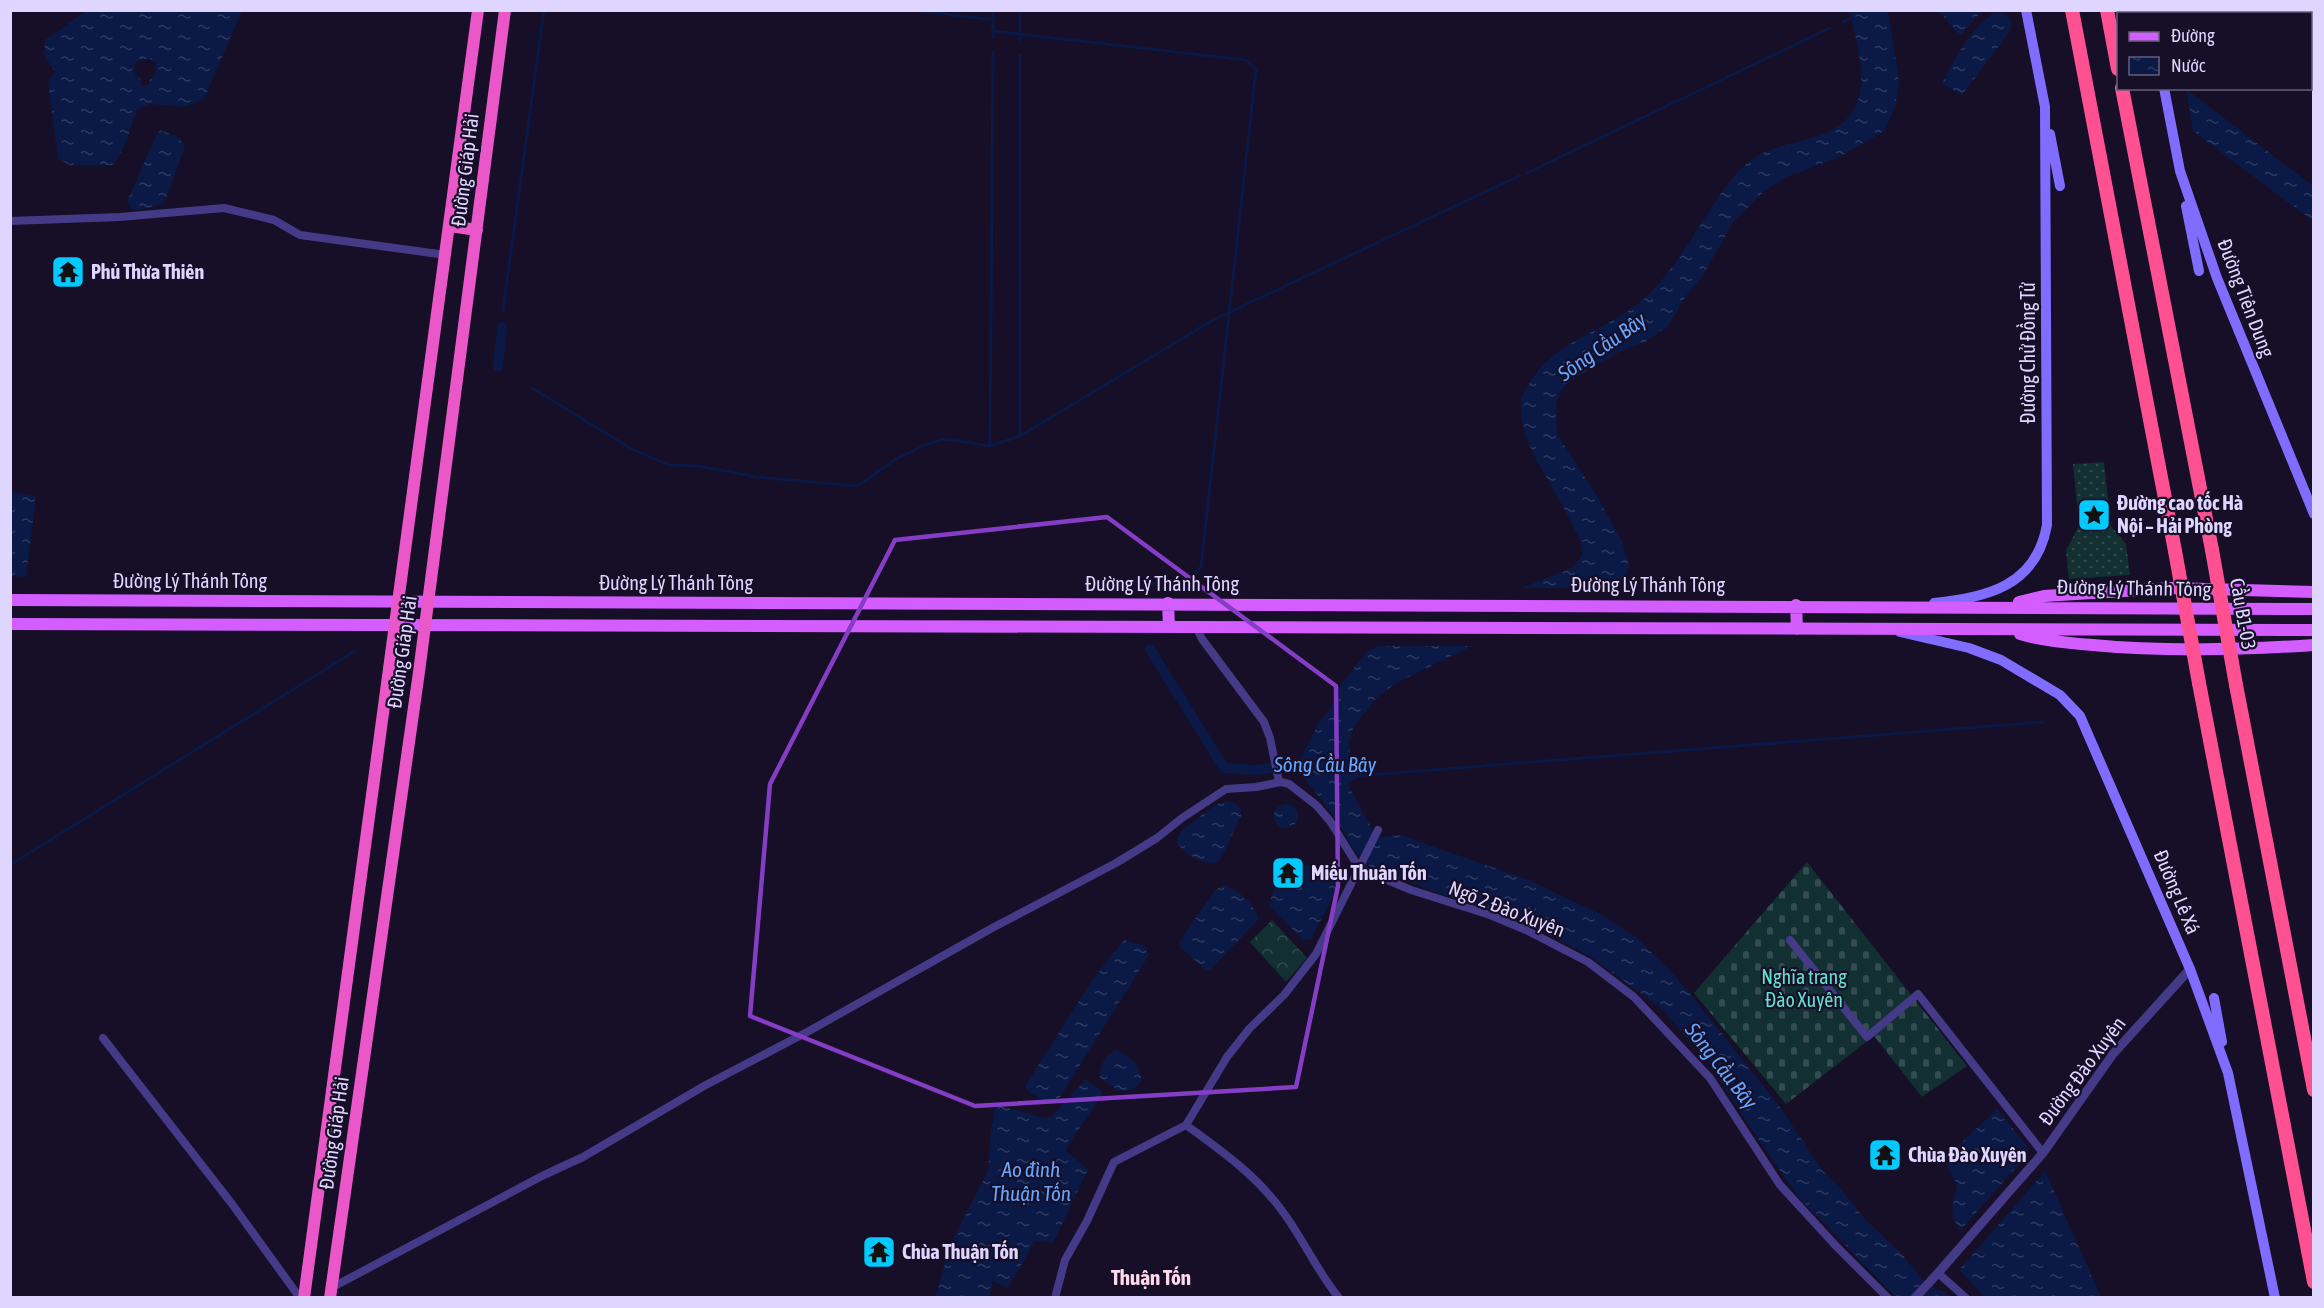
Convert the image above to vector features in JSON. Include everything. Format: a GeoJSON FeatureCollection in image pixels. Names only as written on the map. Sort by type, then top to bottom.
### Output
{"type":"FeatureCollection","features":[{"type":"Feature","properties":{"kind":"highway","name":"Đường Giáp Hải"},"geometry":{"type":"LineString","coordinates":[[302,1298],[478,10]]}},
{"type":"Feature","properties":{"kind":"highway","name":"Đường Giáp Hải"},"geometry":{"type":"LineString","coordinates":[[331,1293],[428,601],[505,10]]}},
{"type":"Feature","properties":{"kind":"highway"},"geometry":{"type":"LineString","coordinates":[[2072,10],[2313,1282]]}},
{"type":"Feature","properties":{"kind":"highway"},"geometry":{"type":"LineString","coordinates":[[2107,10],[2117,64]]}},
{"type":"Feature","properties":{"kind":"highway","name":"Cầu B1-03"},"geometry":{"type":"LineString","coordinates":[[2122,90],[2212,550],[2313,1090]]}},
{"type":"Feature","properties":{"kind":"highway"},"geometry":{"type":"LineString","coordinates":[[450,226],[477,230]]}},
{"type":"Feature","properties":{"kind":"main road","name":"Đường Chử Đồng Tử"},"geometry":{"type":"LineString","coordinates":[[1913,606],[1980,596],[2006,586],[2032,563],[2045,533],[2048,518],[2045,107],[2026,10]]}},
{"type":"Feature","properties":{"kind":"main road","name":"Đường Tiên Dung"},"geometry":{"type":"LineString","coordinates":[[2164,90],[2180,171],[2225,298],[2313,514]]}},
{"type":"Feature","properties":{"kind":"main road"},"geometry":{"type":"LineString","coordinates":[[2045,107],[2060,186]]}},
{"type":"Feature","properties":{"kind":"main road"},"geometry":{"type":"LineString","coordinates":[[2180,171],[2199,271]]}},
{"type":"Feature","properties":{"kind":"main road"},"geometry":{"type":"LineString","coordinates":[[2006,606],[2044,596],[2161,588],[2313,592]]}},
{"type":"Feature","properties":{"kind":"main road","name":"Đường Lý Thánh Tông"},"geometry":{"type":"LineString","coordinates":[[10,600],[1796,605],[2313,609]]}},
{"type":"Feature","properties":{"kind":"main road"},"geometry":{"type":"LineString","coordinates":[[1168,603],[1168,627]]}},
{"type":"Feature","properties":{"kind":"main road"},"geometry":{"type":"LineString","coordinates":[[1796,605],[1797,629]]}},
{"type":"Feature","properties":{"kind":"main road","name":"Đường Lý Thánh Tông"},"geometry":{"type":"LineString","coordinates":[[10,624],[2313,630]]}},
{"type":"Feature","properties":{"kind":"main road","name":"Đường Lê Xá"},"geometry":{"type":"LineString","coordinates":[[1888,629],[1970,648],[2001,660],[2053,690],[2074,708],[2084,724],[2190,969],[2228,1073],[2275,1298]]}},
{"type":"Feature","properties":{"kind":"main road"},"geometry":{"type":"LineString","coordinates":[[2004,630],[2045,640],[2150,649],[2234,649],[2313,645]]}},
{"type":"Feature","properties":{"kind":"main road"},"geometry":{"type":"LineString","coordinates":[[2214,998],[2228,1073]]}},
{"type":"Feature","properties":{"kind":"street"},"geometry":{"type":"LineString","coordinates":[[10,220],[120,217],[224,208],[274,220],[300,235],[446,255]]}},
{"type":"Feature","properties":{"kind":"street"},"geometry":{"type":"LineString","coordinates":[[1196,627],[1264,722],[1278,778]]}},
{"type":"Feature","properties":{"kind":"street"},"geometry":{"type":"LineString","coordinates":[[331,1293],[542,1176],[583,1157],[704,1086],[809,1031],[994,927],[1116,863],[1157,838],[1182,818],[1226,789],[1256,787],[1278,778]]}},
{"type":"Feature","properties":{"kind":"street"},"geometry":{"type":"LineString","coordinates":[[1278,778],[1316,805],[1361,866]]}},
{"type":"Feature","properties":{"kind":"street"},"geometry":{"type":"LineString","coordinates":[[1055,1298],[1065,1260],[1087,1221],[1114,1162],[1186,1125],[1227,1057],[1249,1029],[1284,995],[1307,968],[1327,934],[1378,830]]}},
{"type":"Feature","properties":{"kind":"street","name":"Ngõ 2 Đào Xuyên"},"geometry":{"type":"LineString","coordinates":[[1361,866],[1411,890],[1490,915],[1526,930],[1588,962],[1634,997],[1710,1078],[1780,1185],[1888,1298]]}},
{"type":"Feature","properties":{"kind":"street"},"geometry":{"type":"LineString","coordinates":[[1790,940],[1867,1037],[1917,994],[2043,1153]]}},
{"type":"Feature","properties":{"kind":"street","name":"Đường Đào Xuyên"},"geometry":{"type":"LineString","coordinates":[[1915,1298],[2043,1153],[2114,1054],[2190,969]]}},
{"type":"Feature","properties":{"kind":"street"},"geometry":{"type":"LineString","coordinates":[[103,1038],[302,1298]]}},
{"type":"Feature","properties":{"kind":"street"},"geometry":{"type":"LineString","coordinates":[[1186,1125],[1238,1162],[1283,1211],[1325,1280],[1340,1298]]}},
{"type":"Feature","properties":{"kind":"street"},"geometry":{"type":"LineString","coordinates":[[1936,1276],[1966,1298]]}},
{"type":"Feature","properties":{"kind":"highlighted area"},"geometry":{"type":"Polygon","coordinates":[[[1107,517],[1336,686],[1338,886],[1296,1087],[975,1106],[750,1016],[770,784],[895,540],[1107,517]]]}},
{"type":"Feature","properties":{"kind":"green space"},"geometry":{"type":"Polygon","coordinates":[[[2104,462],[2111,526],[2126,544],[2130,575],[2069,579],[2066,550],[2079,526],[2073,464],[2104,462]]]}},
{"type":"Feature","properties":{"kind":"green space","name":"Nghĩa trang Đào Xuyên"},"geometry":{"type":"Polygon","coordinates":[[[1807,862],[1967,1066],[1922,1097],[1874,1036],[1786,1104],[1694,993],[1807,862]]]}},
{"type":"Feature","properties":{"kind":"green space"},"geometry":{"type":"Polygon","coordinates":[[[1272,920],[1307,958],[1286,982],[1250,942],[1272,920]]]}},
{"type":"Feature","properties":{"kind":"water"},"geometry":{"type":"Polygon","coordinates":[[[88,10],[242,11],[204,99],[184,107],[150,104],[137,109],[126,142],[114,165],[70,165],[58,159],[48,82],[55,72],[44,55],[45,40],[88,10]],[[141,59],[134,64],[135,74],[140,78],[141,85],[149,85],[150,79],[156,73],[156,63],[150,59],[141,59]]]}},
{"type":"Feature","properties":{"kind":"water","name":"Sông Cầu Bây"},"geometry":{"type":"Polygon","coordinates":[[[1850,11],[1888,11],[1899,81],[1895,107],[1884,131],[1839,157],[1784,178],[1761,194],[1734,221],[1702,277],[1686,296],[1668,326],[1645,342],[1619,352],[1569,381],[1561,391],[1556,404],[1557,434],[1597,496],[1622,542],[1629,566],[1625,578],[1614,587],[1470,647],[1396,683],[1374,700],[1353,728],[1349,743],[1350,762],[1358,777],[1348,785],[1375,834],[1383,837],[1400,835],[1529,880],[1606,917],[1638,939],[1693,997],[1780,1107],[1822,1170],[1864,1218],[1901,1253],[1923,1280],[1931,1287],[1951,1297],[1896,1297],[1800,1199],[1709,1063],[1662,1009],[1591,957],[1536,927],[1432,891],[1367,865],[1354,850],[1340,825],[1321,799],[1296,769],[1341,684],[1367,652],[1574,567],[1583,554],[1580,540],[1536,460],[1526,436],[1521,412],[1523,394],[1540,369],[1552,357],[1582,337],[1614,320],[1652,291],[1675,263],[1727,186],[1750,161],[1772,149],[1829,132],[1851,114],[1858,100],[1862,78],[1850,11]]]}},
{"type":"Feature","properties":{"kind":"water"},"geometry":{"type":"Polygon","coordinates":[[[1937,11],[1982,11],[1961,35],[1937,11]]]}},
{"type":"Feature","properties":{"kind":"water"},"geometry":{"type":"Polygon","coordinates":[[[1995,12],[2004,13],[2012,22],[2010,31],[1962,95],[1942,84],[1971,35],[1995,12]]]}},
{"type":"Feature","properties":{"kind":"water"},"geometry":{"type":"Polygon","coordinates":[[[2186,90],[2313,186],[2313,221],[2193,131],[2186,90]]]}},
{"type":"Feature","properties":{"kind":"water"},"geometry":{"type":"Polygon","coordinates":[[[160,130],[178,137],[185,146],[164,204],[139,210],[131,209],[127,202],[160,130]]]}},
{"type":"Feature","properties":{"kind":"water"},"geometry":{"type":"Polygon","coordinates":[[[11,492],[36,496],[26,577],[11,576],[11,492]]]}},
{"type":"Feature","properties":{"kind":"water"},"geometry":{"type":"Polygon","coordinates":[[[1226,801],[1235,803],[1241,809],[1241,816],[1221,859],[1214,864],[1203,862],[1193,857],[1176,842],[1181,831],[1215,805],[1226,801]]]}},
{"type":"Feature","properties":{"kind":"water"},"geometry":{"type":"Polygon","coordinates":[[[1286,804],[1295,807],[1298,816],[1295,825],[1286,828],[1277,825],[1274,816],[1277,807],[1286,804]]]}},
{"type":"Feature","properties":{"kind":"water"},"geometry":{"type":"Polygon","coordinates":[[[1330,863],[1341,871],[1342,879],[1311,939],[1303,940],[1269,905],[1279,871],[1284,867],[1330,863]]]}},
{"type":"Feature","properties":{"kind":"water"},"geometry":{"type":"Polygon","coordinates":[[[1225,885],[1246,900],[1255,910],[1258,920],[1210,970],[1206,970],[1180,947],[1179,942],[1216,889],[1225,885]]]}},
{"type":"Feature","properties":{"kind":"water"},"geometry":{"type":"Polygon","coordinates":[[[1124,940],[1145,946],[1149,955],[1057,1102],[1049,1104],[1026,1090],[1026,1085],[1093,979],[1124,940]]]}},
{"type":"Feature","properties":{"kind":"water"},"geometry":{"type":"Polygon","coordinates":[[[1117,1050],[1131,1059],[1140,1071],[1141,1082],[1132,1090],[1118,1091],[1100,1078],[1104,1061],[1117,1050]]]}},
{"type":"Feature","properties":{"kind":"water","name":"Ao đình Thuận Tốn"},"geometry":{"type":"Polygon","coordinates":[[[1086,1079],[1102,1091],[1102,1095],[1066,1151],[1088,1169],[1053,1243],[1035,1241],[1008,1288],[993,1281],[989,1297],[935,1297],[952,1241],[988,1171],[995,1109],[1001,1106],[1045,1118],[1052,1116],[1086,1079]]]}},
{"type":"Feature","properties":{"kind":"water"},"geometry":{"type":"Polygon","coordinates":[[[1997,1109],[2025,1143],[2028,1149],[2026,1156],[1960,1231],[1952,1212],[1957,1185],[1946,1164],[1963,1141],[1997,1109]]]}},
{"type":"Feature","properties":{"kind":"water"},"geometry":{"type":"Polygon","coordinates":[[[2045,1171],[2101,1297],[1985,1297],[1959,1270],[2045,1171]]]}},
{"type":"Feature","properties":{"kind":"pier"},"geometry":{"type":"Polygon","coordinates":[[[1510,588],[1618,588],[1481,646],[1373,646],[1510,588]]]}},
{"type":"Feature","properties":{"kind":"waterway"},"geometry":{"type":"LineString","coordinates":[[503,310],[544,10]]}},
{"type":"Feature","properties":{"kind":"waterway"},"geometry":{"type":"LineString","coordinates":[[914,10],[993,20]]}},
{"type":"Feature","properties":{"kind":"waterway"},"geometry":{"type":"LineString","coordinates":[[993,10],[993,37]]}},
{"type":"Feature","properties":{"kind":"waterway"},"geometry":{"type":"LineString","coordinates":[[1020,10],[1020,40]]}},
{"type":"Feature","properties":{"kind":"waterway"},"geometry":{"type":"LineString","coordinates":[[1843,22],[1853,17]]}},
{"type":"Feature","properties":{"kind":"waterway"},"geometry":{"type":"LineString","coordinates":[[1527,173],[1830,28]]}},
{"type":"Feature","properties":{"kind":"waterway"},"geometry":{"type":"LineString","coordinates":[[993,31],[1246,60],[1256,69],[1201,567],[1185,582],[1111,585]]}},
{"type":"Feature","properties":{"kind":"waterway"},"geometry":{"type":"LineString","coordinates":[[990,446],[993,52]]}},
{"type":"Feature","properties":{"kind":"waterway"},"geometry":{"type":"LineString","coordinates":[[1020,55],[1020,436]]}},
{"type":"Feature","properties":{"kind":"waterway"},"geometry":{"type":"LineString","coordinates":[[532,388],[630,448],[668,465],[698,466],[757,477],[858,486],[896,459],[944,439],[990,446],[1020,436],[1213,320],[1519,176]]}},
{"type":"Feature","properties":{"kind":"waterway"},"geometry":{"type":"LineString","coordinates":[[498,367],[502,327]]}},
{"type":"Feature","properties":{"kind":"waterway"},"geometry":{"type":"LineString","coordinates":[[1150,649],[1224,768],[1256,770],[1311,762]]}},
{"type":"Feature","properties":{"kind":"waterway"},"geometry":{"type":"LineString","coordinates":[[10,865],[355,651]]}},
{"type":"Feature","properties":{"kind":"waterway"},"geometry":{"type":"LineString","coordinates":[[1356,776],[2042,722]]}},
{"type":"Feature","properties":{"kind":"place","name":"Phủ Thừa Thiên"},"geometry":{"type":"Point","coordinates":[68,272]}},
{"type":"Feature","properties":{"kind":"place","name":"Đường cao tốc Hà Nội – Hải Phòng"},"geometry":{"type":"Point","coordinates":[2094,515]}},
{"type":"Feature","properties":{"kind":"place","name":"Miếu Thuận Tốn"},"geometry":{"type":"Point","coordinates":[1288,873]}},
{"type":"Feature","properties":{"kind":"place","name":"Chùa Đào Xuyên"},"geometry":{"type":"Point","coordinates":[1885,1155]}},
{"type":"Feature","properties":{"kind":"place","name":"Chùa Thuận Tốn"},"geometry":{"type":"Point","coordinates":[879,1252]}},
{"type":"Feature","properties":{"kind":"district","name":"Thuận Tốn"},"geometry":{"type":"Point","coordinates":[1151,1278]}}]}
